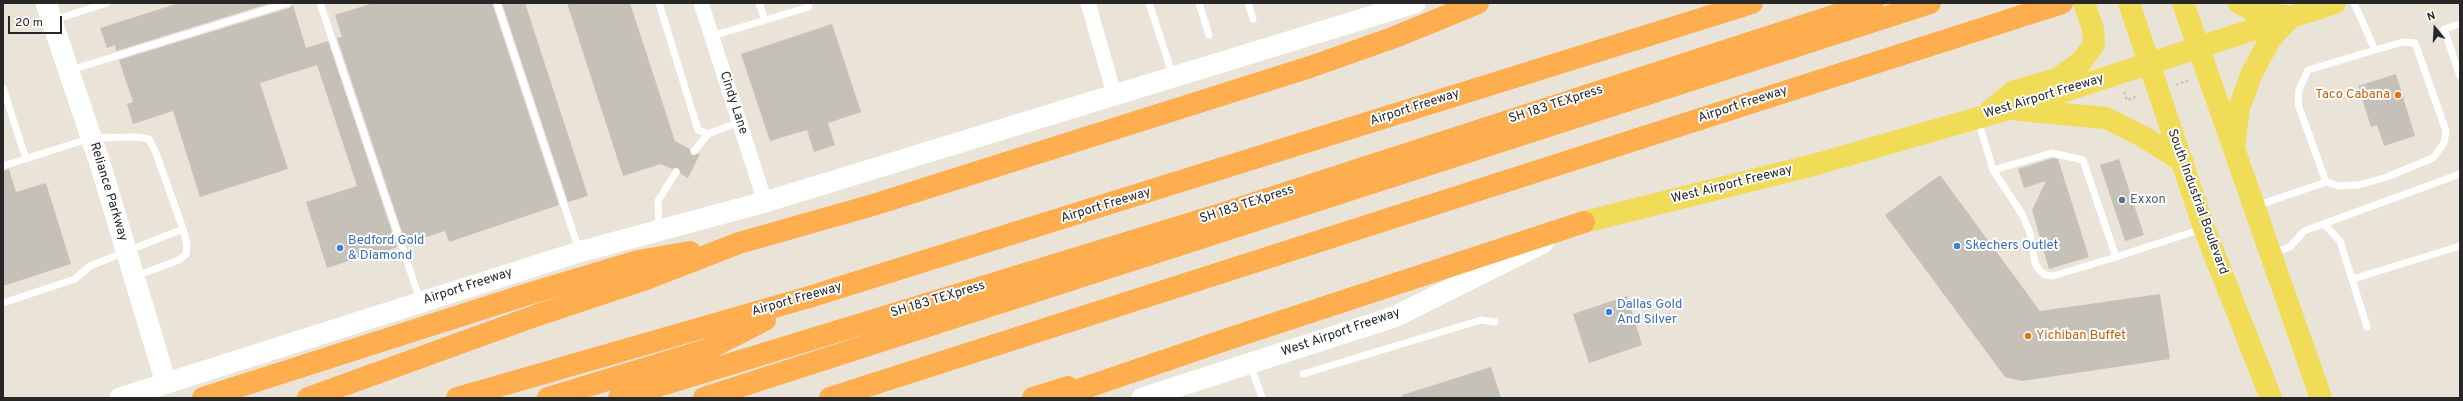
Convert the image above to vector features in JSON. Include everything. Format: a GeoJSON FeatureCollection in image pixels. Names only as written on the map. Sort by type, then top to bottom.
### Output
{"type":"FeatureCollection","features":[{"type":"Feature","properties":{"kind":"highway"},"geometry":{"type":"LineString","coordinates":[[203,398],[528,294],[631,263],[738,243],[873,205],[1310,67],[1478,3]]}},
{"type":"Feature","properties":{"kind":"highway","name":"Airport Freeway"},"geometry":{"type":"LineString","coordinates":[[457,398],[809,297],[1752,3]]}},
{"type":"Feature","properties":{"kind":"highway","name":"SH 183 TEXpress"},"geometry":{"type":"LineString","coordinates":[[619,398],[1213,216],[1873,3]]}},
{"type":"Feature","properties":{"kind":"highway","name":"SH 183 TEXpress"},"geometry":{"type":"LineString","coordinates":[[704,398],[1930,3]]}},
{"type":"Feature","properties":{"kind":"highway","name":"Airport Freeway"},"geometry":{"type":"LineString","coordinates":[[830,398],[2058,4]]}},
{"type":"Feature","properties":{"kind":"highway"},"geometry":{"type":"LineString","coordinates":[[1033,398],[1228,338],[1584,222]]}},
{"type":"Feature","properties":{"kind":"highway"},"geometry":{"type":"LineString","coordinates":[[308,398],[528,318],[646,279],[738,243]]}},
{"type":"Feature","properties":{"kind":"highway"},"geometry":{"type":"LineString","coordinates":[[548,398],[706,350],[809,297]]}},
{"type":"Feature","properties":{"kind":"highway"},"geometry":{"type":"LineString","coordinates":[[1055,398],[1228,338]]}},
{"type":"Feature","properties":{"kind":"main road","name":"Airport Freeway"},"geometry":{"type":"LineString","coordinates":[[120,398],[579,252],[765,202],[1415,3]]}},
{"type":"Feature","properties":{"kind":"main road"},"geometry":{"type":"LineString","coordinates":[[1980,117],[2014,92],[2057,79],[2082,61],[2094,44],[2093,29],[2084,3]]}},
{"type":"Feature","properties":{"kind":"main road","name":"South Industrial Boulevard"},"geometry":{"type":"LineString","coordinates":[[2130,3],[2148,64],[2183,162],[2204,228],[2272,398]]}},
{"type":"Feature","properties":{"kind":"main road"},"geometry":{"type":"LineString","coordinates":[[2183,3],[2321,398]]}},
{"type":"Feature","properties":{"kind":"main road"},"geometry":{"type":"LineString","coordinates":[[2239,3],[2254,12],[2291,17]]}},
{"type":"Feature","properties":{"kind":"main road","name":"West Airport Freeway"},"geometry":{"type":"LineString","coordinates":[[1142,398],[1394,317],[1584,222],[1817,164],[2009,110],[2335,3]]}},
{"type":"Feature","properties":{"kind":"main road","name":"Reliance Parkway"},"geometry":{"type":"LineString","coordinates":[[49,12],[91,138],[166,383]]}},
{"type":"Feature","properties":{"kind":"main road"},"geometry":{"type":"LineString","coordinates":[[2234,149],[2239,108],[2252,73],[2270,39],[2291,17]]}},
{"type":"Feature","properties":{"kind":"main road"},"geometry":{"type":"LineString","coordinates":[[2009,110],[2106,118],[2144,137],[2183,162]]}},
{"type":"Feature","properties":{"kind":"street","name":"Cindy Lane"},"geometry":{"type":"LineString","coordinates":[[701,3],[765,202]]}},
{"type":"Feature","properties":{"kind":"street"},"geometry":{"type":"LineString","coordinates":[[1088,3],[1114,94]]}},
{"type":"Feature","properties":{"kind":"lane"},"geometry":{"type":"LineString","coordinates":[[49,12],[107,3]]}},
{"type":"Feature","properties":{"kind":"lane"},"geometry":{"type":"LineString","coordinates":[[69,70],[288,3]]}},
{"type":"Feature","properties":{"kind":"lane"},"geometry":{"type":"LineString","coordinates":[[320,3],[421,302]]}},
{"type":"Feature","properties":{"kind":"lane"},"geometry":{"type":"LineString","coordinates":[[497,3],[579,252]]}},
{"type":"Feature","properties":{"kind":"lane"},"geometry":{"type":"LineString","coordinates":[[659,3],[698,130],[708,134]]}},
{"type":"Feature","properties":{"kind":"lane"},"geometry":{"type":"LineString","coordinates":[[759,3],[765,20]]}},
{"type":"Feature","properties":{"kind":"lane"},"geometry":{"type":"LineString","coordinates":[[712,36],[809,7],[808,3]]}},
{"type":"Feature","properties":{"kind":"lane"},"geometry":{"type":"LineString","coordinates":[[1149,3],[1173,76]]}},
{"type":"Feature","properties":{"kind":"lane"},"geometry":{"type":"LineString","coordinates":[[1199,3],[1209,35]]}},
{"type":"Feature","properties":{"kind":"lane"},"geometry":{"type":"LineString","coordinates":[[1248,3],[1253,19]]}},
{"type":"Feature","properties":{"kind":"lane"},"geometry":{"type":"LineString","coordinates":[[2354,3],[2375,50]]}},
{"type":"Feature","properties":{"kind":"lane"},"geometry":{"type":"LineString","coordinates":[[2460,24],[2444,29],[2460,76]]}},
{"type":"Feature","properties":{"kind":"lane"},"geometry":{"type":"LineString","coordinates":[[2254,206],[2326,182],[2339,186],[2359,185],[2387,177],[2433,158],[2444,143],[2446,131],[2415,43],[2403,42],[2308,70],[2299,90],[2298,104],[2326,182]]}},
{"type":"Feature","properties":{"kind":"lane"},"geometry":{"type":"LineString","coordinates":[[3,88],[26,159]]}},
{"type":"Feature","properties":{"kind":"lane"},"geometry":{"type":"LineString","coordinates":[[1980,117],[1993,170],[2011,200],[2022,214],[2030,233],[2035,263],[2045,275],[2065,273],[2204,228]]}},
{"type":"Feature","properties":{"kind":"lane"},"geometry":{"type":"LineString","coordinates":[[694,151],[708,134],[739,122]]}},
{"type":"Feature","properties":{"kind":"lane"},"geometry":{"type":"LineString","coordinates":[[3,166],[91,138],[137,137],[149,139],[156,153],[183,229],[187,244],[186,254],[178,260],[134,277]]}},
{"type":"Feature","properties":{"kind":"lane"},"geometry":{"type":"LineString","coordinates":[[1993,170],[2052,153],[2083,160],[2116,257]]}},
{"type":"Feature","properties":{"kind":"lane"},"geometry":{"type":"LineString","coordinates":[[659,231],[658,201],[676,172]]}},
{"type":"Feature","properties":{"kind":"lane"},"geometry":{"type":"LineString","coordinates":[[2271,254],[2290,247],[2304,232],[2460,174]]}},
{"type":"Feature","properties":{"kind":"lane"},"geometry":{"type":"LineString","coordinates":[[2324,224],[2340,241],[2367,328]]}},
{"type":"Feature","properties":{"kind":"lane"},"geometry":{"type":"LineString","coordinates":[[3,302],[75,279],[90,266],[183,229]]}},
{"type":"Feature","properties":{"kind":"lane"},"geometry":{"type":"LineString","coordinates":[[2352,279],[2460,246]]}},
{"type":"Feature","properties":{"kind":"lane"},"geometry":{"type":"LineString","coordinates":[[1303,374],[1481,320],[1495,322]]}},
{"type":"Feature","properties":{"kind":"lane"},"geometry":{"type":"LineString","coordinates":[[1250,363],[1262,398]]}},
{"type":"Feature","properties":{"kind":"path"},"geometry":{"type":"LineString","coordinates":[[2124,92],[2127,100],[2136,97]]}},
{"type":"Feature","properties":{"kind":"building"},"geometry":{"type":"Polygon","coordinates":[[[179,3],[271,3],[116,51],[115,45],[107,48],[100,28],[179,3]]]}},
{"type":"Feature","properties":{"kind":"building"},"geometry":{"type":"Polygon","coordinates":[[[373,3],[492,3],[559,205],[449,242],[445,231],[406,244],[337,38],[342,37],[335,15],[373,3]]]}},
{"type":"Feature","properties":{"kind":"building"},"geometry":{"type":"Polygon","coordinates":[[[502,3],[525,3],[588,196],[568,202],[502,3]]]}},
{"type":"Feature","properties":{"kind":"building"},"geometry":{"type":"Polygon","coordinates":[[[567,3],[630,3],[675,141],[690,149],[691,155],[700,154],[688,178],[681,174],[678,168],[672,169],[661,164],[623,176],[567,3]]]}},
{"type":"Feature","properties":{"kind":"building"},"geometry":{"type":"Polygon","coordinates":[[[293,5],[306,48],[328,41],[397,247],[380,254],[379,251],[327,268],[306,202],[357,186],[317,65],[260,83],[288,169],[200,197],[173,111],[133,124],[127,104],[133,102],[119,60],[289,8],[293,5]]]}},
{"type":"Feature","properties":{"kind":"building"},"geometry":{"type":"Polygon","coordinates":[[[832,24],[861,112],[828,123],[835,145],[814,152],[807,130],[770,141],[741,54],[832,24]]]}},
{"type":"Feature","properties":{"kind":"building"},"geometry":{"type":"Polygon","coordinates":[[[2396,74],[2415,136],[2384,146],[2377,125],[2371,127],[2358,86],[2396,74]]]}},
{"type":"Feature","properties":{"kind":"building"},"geometry":{"type":"Polygon","coordinates":[[[2053,158],[2058,159],[2089,257],[2049,269],[2032,210],[2046,181],[2024,188],[2018,169],[2053,158]]]}},
{"type":"Feature","properties":{"kind":"building","name":"Exxon"},"geometry":{"type":"Polygon","coordinates":[[[2119,159],[2144,235],[2125,241],[2100,165],[2119,159]]]}},
{"type":"Feature","properties":{"kind":"building"},"geometry":{"type":"Polygon","coordinates":[[[9,169],[16,192],[46,183],[71,264],[3,286],[3,171],[9,169]]]}},
{"type":"Feature","properties":{"kind":"building"},"geometry":{"type":"Polygon","coordinates":[[[1940,175],[2040,311],[2160,294],[2170,359],[2022,381],[2005,377],[1885,215],[1940,175]]]}},
{"type":"Feature","properties":{"kind":"building"},"geometry":{"type":"Polygon","coordinates":[[[1627,296],[1642,345],[1589,363],[1573,314],[1627,296]]]}},
{"type":"Feature","properties":{"kind":"building"},"geometry":{"type":"Polygon","coordinates":[[[1491,367],[1501,398],[1402,398],[1402,395],[1491,367]]]}},
{"type":"Feature","properties":{"kind":"place","name":"Taco Cabana"},"geometry":{"type":"Point","coordinates":[2398,95]}},
{"type":"Feature","properties":{"kind":"place","name":"Exxon"},"geometry":{"type":"Point","coordinates":[2122,200]}},
{"type":"Feature","properties":{"kind":"place","name":"Skechers Outlet"},"geometry":{"type":"Point","coordinates":[1957,246]}},
{"type":"Feature","properties":{"kind":"place","name":"Bedford Gold & Diamond"},"geometry":{"type":"Point","coordinates":[340,248]}},
{"type":"Feature","properties":{"kind":"place","name":"Dallas Gold And Silver"},"geometry":{"type":"Point","coordinates":[1609,312]}},
{"type":"Feature","properties":{"kind":"place","name":"Yichiban Buffet"},"geometry":{"type":"Point","coordinates":[2028,336]}}]}
